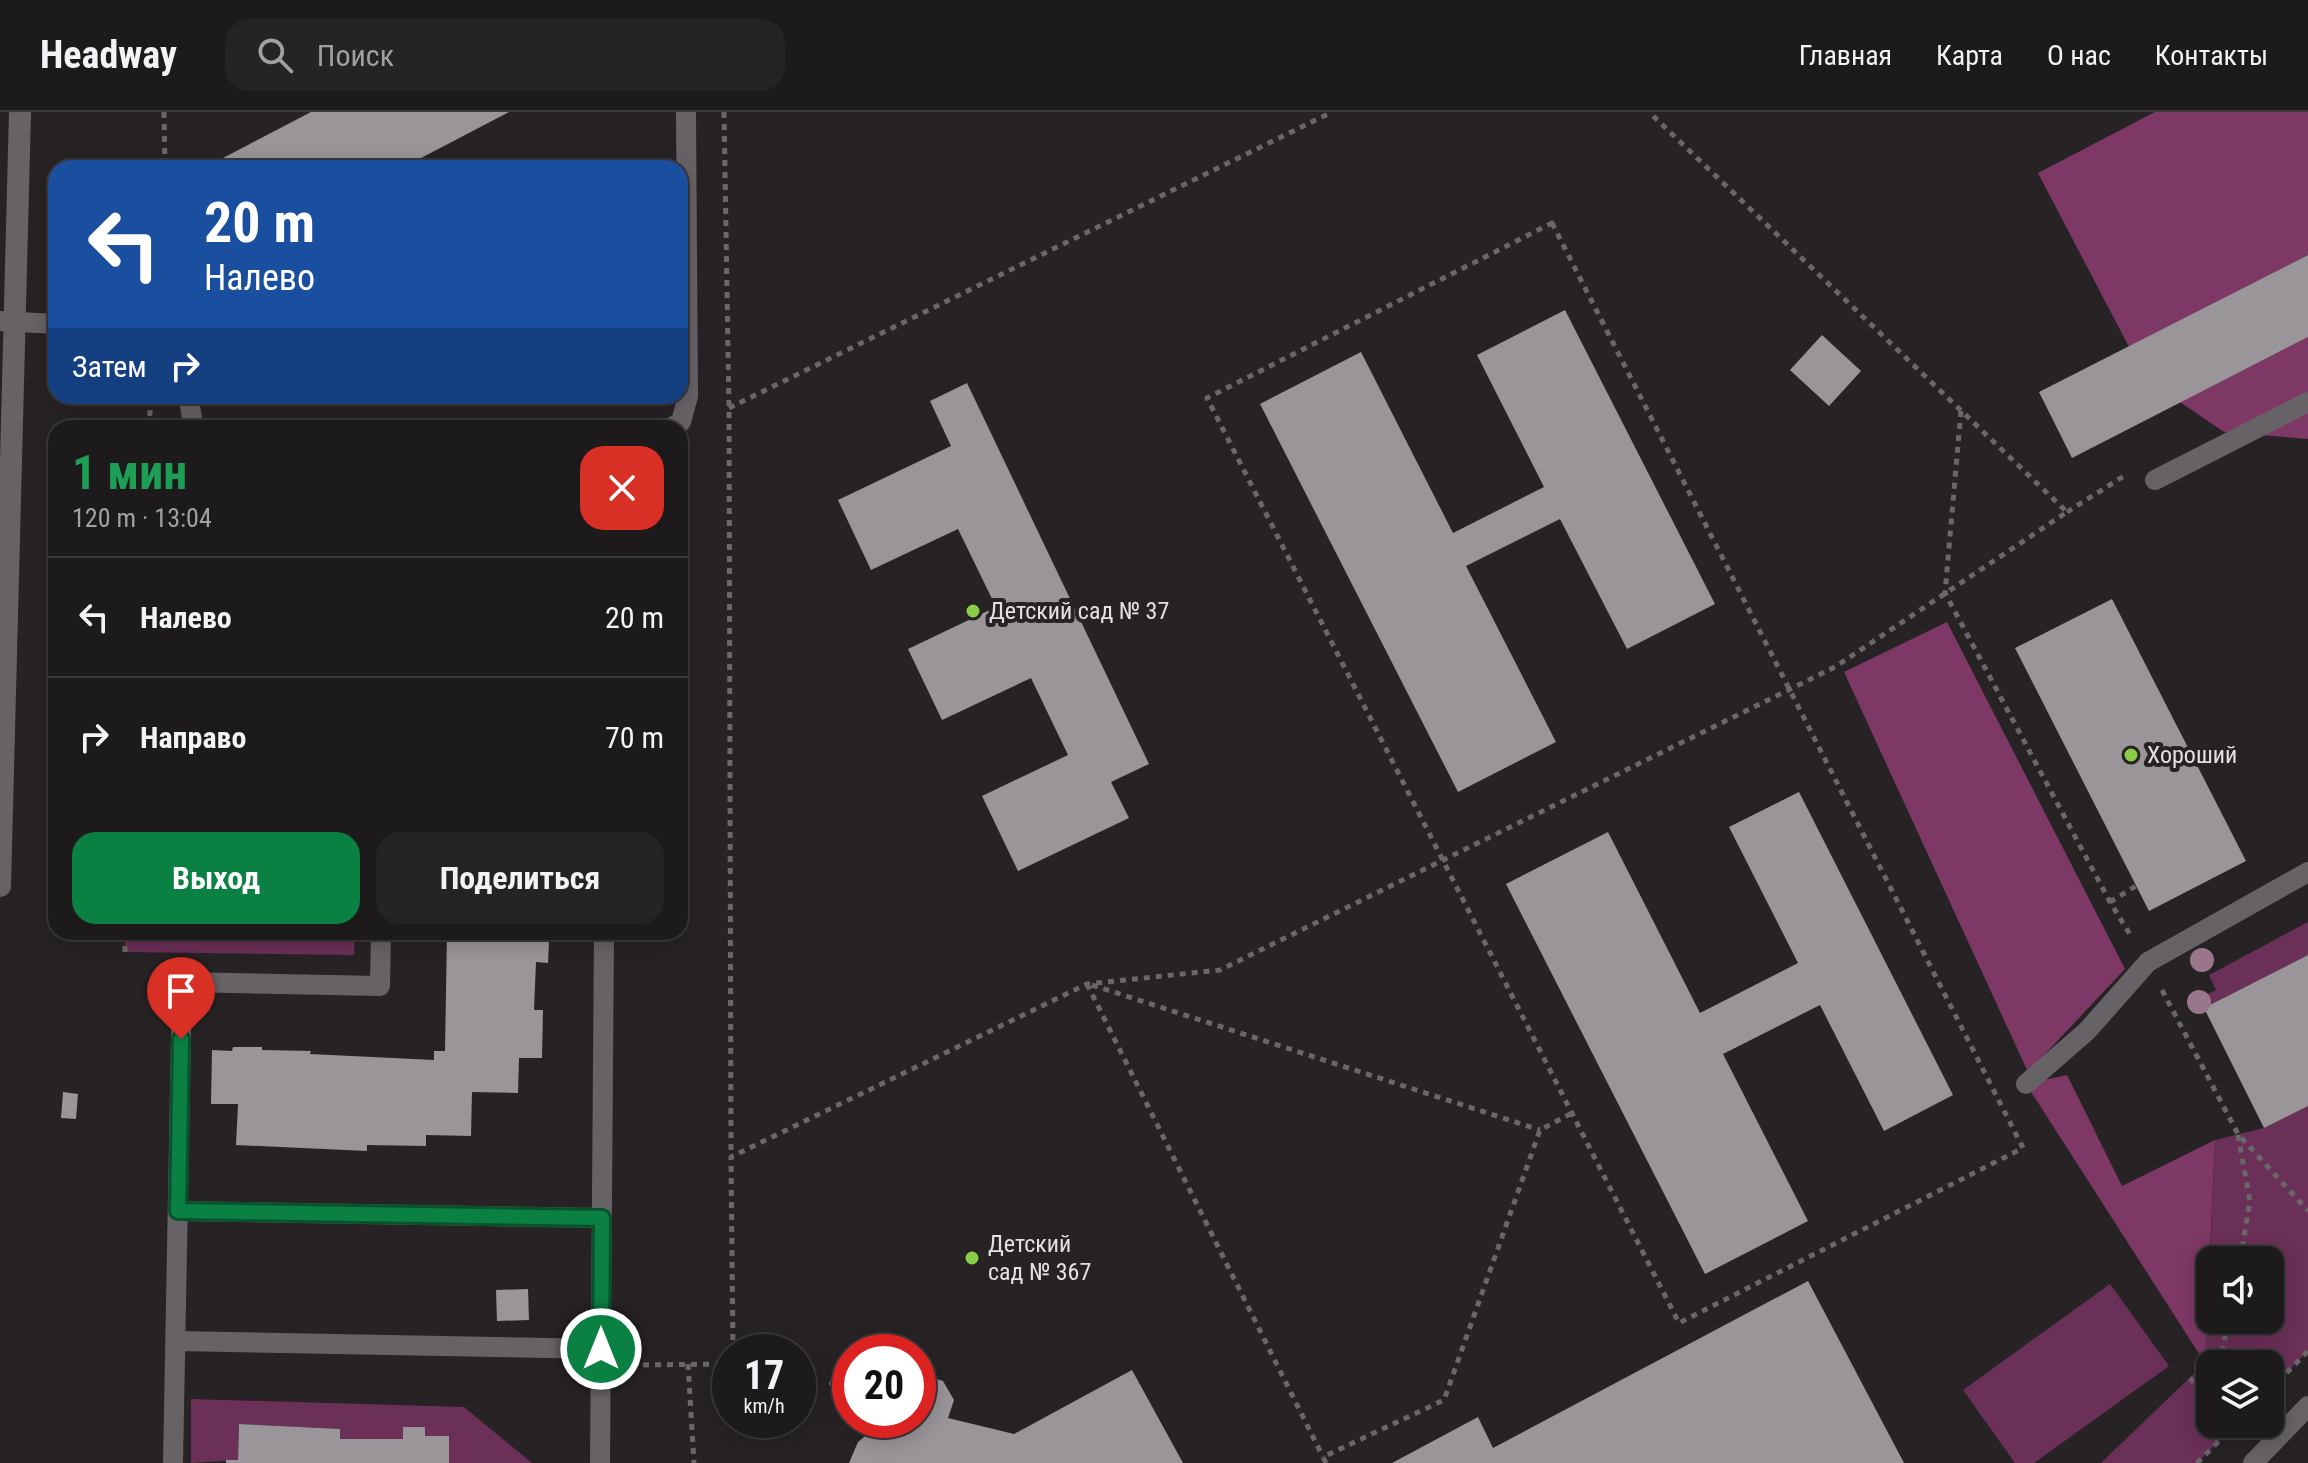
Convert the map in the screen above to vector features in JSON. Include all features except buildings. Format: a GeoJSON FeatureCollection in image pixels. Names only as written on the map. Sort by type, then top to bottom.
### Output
{"type":"FeatureCollection","features":[{"type":"Feature","properties":{"kind":"street"},"geometry":{"type":"LineString","coordinates":[[0,886],[8,321],[20,112]]}},
{"type":"Feature","properties":{"kind":"lane"},"geometry":{"type":"LineString","coordinates":[[686,112],[686,160]]}},
{"type":"Feature","properties":{"kind":"lane"},"geometry":{"type":"LineString","coordinates":[[8,321],[48,324]]}},
{"type":"Feature","properties":{"kind":"lane"},"geometry":{"type":"LineString","coordinates":[[2155,480],[2308,402]]}},
{"type":"Feature","properties":{"kind":"lane"},"geometry":{"type":"LineString","coordinates":[[2026,1084],[2087,1031],[2148,962],[2308,872]]}},
{"type":"Feature","properties":{"kind":"lane"},"geometry":{"type":"LineString","coordinates":[[173,1463],[182,982],[380,986],[381,940]]}},
{"type":"Feature","properties":{"kind":"lane"},"geometry":{"type":"LineString","coordinates":[[600,1463],[604,940]]}},
{"type":"Feature","properties":{"kind":"lane"},"geometry":{"type":"LineString","coordinates":[[178,1211],[602,1218]]}},
{"type":"Feature","properties":{"kind":"lane"},"geometry":{"type":"LineString","coordinates":[[176,1341],[601,1357]]}},
{"type":"Feature","properties":{"kind":"lane"},"geometry":{"type":"LineString","coordinates":[[2253,1463],[2308,1406]]}},
{"type":"Feature","properties":{"kind":"path"},"geometry":{"type":"LineString","coordinates":[[164,112],[165,160]]}},
{"type":"Feature","properties":{"kind":"path"},"geometry":{"type":"LineString","coordinates":[[724,112],[729,408],[733,1334]]}},
{"type":"Feature","properties":{"kind":"path"},"geometry":{"type":"LineString","coordinates":[[729,408],[1332,112]]}},
{"type":"Feature","properties":{"kind":"path"},"geometry":{"type":"LineString","coordinates":[[1649,112],[2067,512]]}},
{"type":"Feature","properties":{"kind":"path"},"geometry":{"type":"LineString","coordinates":[[1552,223],[1790,689],[2023,1148],[1679,1323],[1207,398],[1552,223]]}},
{"type":"Feature","properties":{"kind":"path"},"geometry":{"type":"LineString","coordinates":[[1961,411],[1945,593],[2110,902],[2148,962],[2238,1134],[2308,1211]]}},
{"type":"Feature","properties":{"kind":"path"},"geometry":{"type":"LineString","coordinates":[[731,1157],[1087,984],[1220,970],[1835,667],[2131,471],[2155,480]]}},
{"type":"Feature","properties":{"kind":"path"},"geometry":{"type":"LineString","coordinates":[[2110,902],[2136,886]]}},
{"type":"Feature","properties":{"kind":"path"},"geometry":{"type":"LineString","coordinates":[[125,940],[125,952]]}},
{"type":"Feature","properties":{"kind":"path"},"geometry":{"type":"LineString","coordinates":[[1087,984],[1540,1130]]}},
{"type":"Feature","properties":{"kind":"path"},"geometry":{"type":"LineString","coordinates":[[1087,984],[1325,1460],[1444,1400],[1540,1130],[1572,1113]]}},
{"type":"Feature","properties":{"kind":"path"},"geometry":{"type":"LineString","coordinates":[[2238,1134],[2250,1201],[2242,1246]]}},
{"type":"Feature","properties":{"kind":"path"},"geometry":{"type":"LineString","coordinates":[[2284,1376],[2308,1351]]}},
{"type":"Feature","properties":{"kind":"path"},"geometry":{"type":"LineString","coordinates":[[601,1357],[712,1364]]}},
{"type":"Feature","properties":{"kind":"path"},"geometry":{"type":"LineString","coordinates":[[688,1364],[694,1463]]}},
{"type":"Feature","properties":{"kind":"path"},"geometry":{"type":"LineString","coordinates":[[2190,1378],[2196,1385]]}},
{"type":"Feature","properties":{"kind":"path"},"geometry":{"type":"LineString","coordinates":[[2197,1463],[2221,1438]]}},
{"type":"Feature","properties":{"kind":"shaded area"},"geometry":{"type":"Polygon","coordinates":[[[2155,112],[2308,112],[2308,255],[2129,347],[2038,173],[2155,112]]]}},
{"type":"Feature","properties":{"kind":"shaded area"},"geometry":{"type":"Polygon","coordinates":[[[2308,337],[2308,439],[2224,432],[2180,402],[2308,337]]]}},
{"type":"Feature","properties":{"kind":"shaded area"},"geometry":{"type":"Polygon","coordinates":[[[1947,622],[2125,969],[2028,1072],[1844,672],[1947,622]]]}},
{"type":"Feature","properties":{"kind":"shaded area"},"geometry":{"type":"Polygon","coordinates":[[[2308,922],[2308,955],[2196,1012],[2192,1003],[2216,990],[2209,975],[2308,922]]]}},
{"type":"Feature","properties":{"kind":"shaded area"},"geometry":{"type":"Polygon","coordinates":[[[125,940],[355,940],[354,955],[125,952],[125,940]]]}},
{"type":"Feature","properties":{"kind":"shaded area"},"geometry":{"type":"Polygon","coordinates":[[[2067,1075],[2122,1186],[2215,1140],[2210,1246],[2196,1246],[2196,1334],[2206,1334],[2206,1350],[2197,1350],[2026,1084],[2067,1075]]]}},
{"type":"Feature","properties":{"kind":"shaded area"},"geometry":{"type":"Polygon","coordinates":[[[2308,1106],[2308,1351],[2284,1376],[2284,1350],[2206,1350],[2206,1334],[2284,1334],[2284,1246],[2210,1246],[2215,1140],[2264,1128],[2308,1106]]]}},
{"type":"Feature","properties":{"kind":"shaded area"},"geometry":{"type":"Polygon","coordinates":[[[2110,1284],[2169,1366],[2034,1463],[2015,1463],[1963,1390],[2110,1284]]]}},
{"type":"Feature","properties":{"kind":"shaded area"},"geometry":{"type":"Polygon","coordinates":[[[2196,1372],[2196,1438],[2222,1438],[2197,1463],[2101,1463],[2196,1372]]]}},
{"type":"Feature","properties":{"kind":"shaded area"},"geometry":{"type":"Polygon","coordinates":[[[191,1399],[464,1407],[532,1463],[449,1463],[449,1437],[425,1436],[425,1427],[403,1427],[403,1439],[340,1439],[339,1429],[239,1424],[238,1460],[191,1463],[191,1399]]]}},
{"type":"Feature","properties":{"kind":"place","name":"Детский сад № 37"},"geometry":{"type":"Point","coordinates":[973,611]}},
{"type":"Feature","properties":{"kind":"place","name":"Хороший"},"geometry":{"type":"Point","coordinates":[2131,755]}},
{"type":"Feature","properties":{"kind":"place","name":"Детский сад № 367"},"geometry":{"type":"Point","coordinates":[972,1258]}},
{"type":"Feature","properties":{"kind":"route"},"geometry":{"type":"LineString","coordinates":[[181,1039],[178,1211],[602,1218],[601,1349]]}}]}
